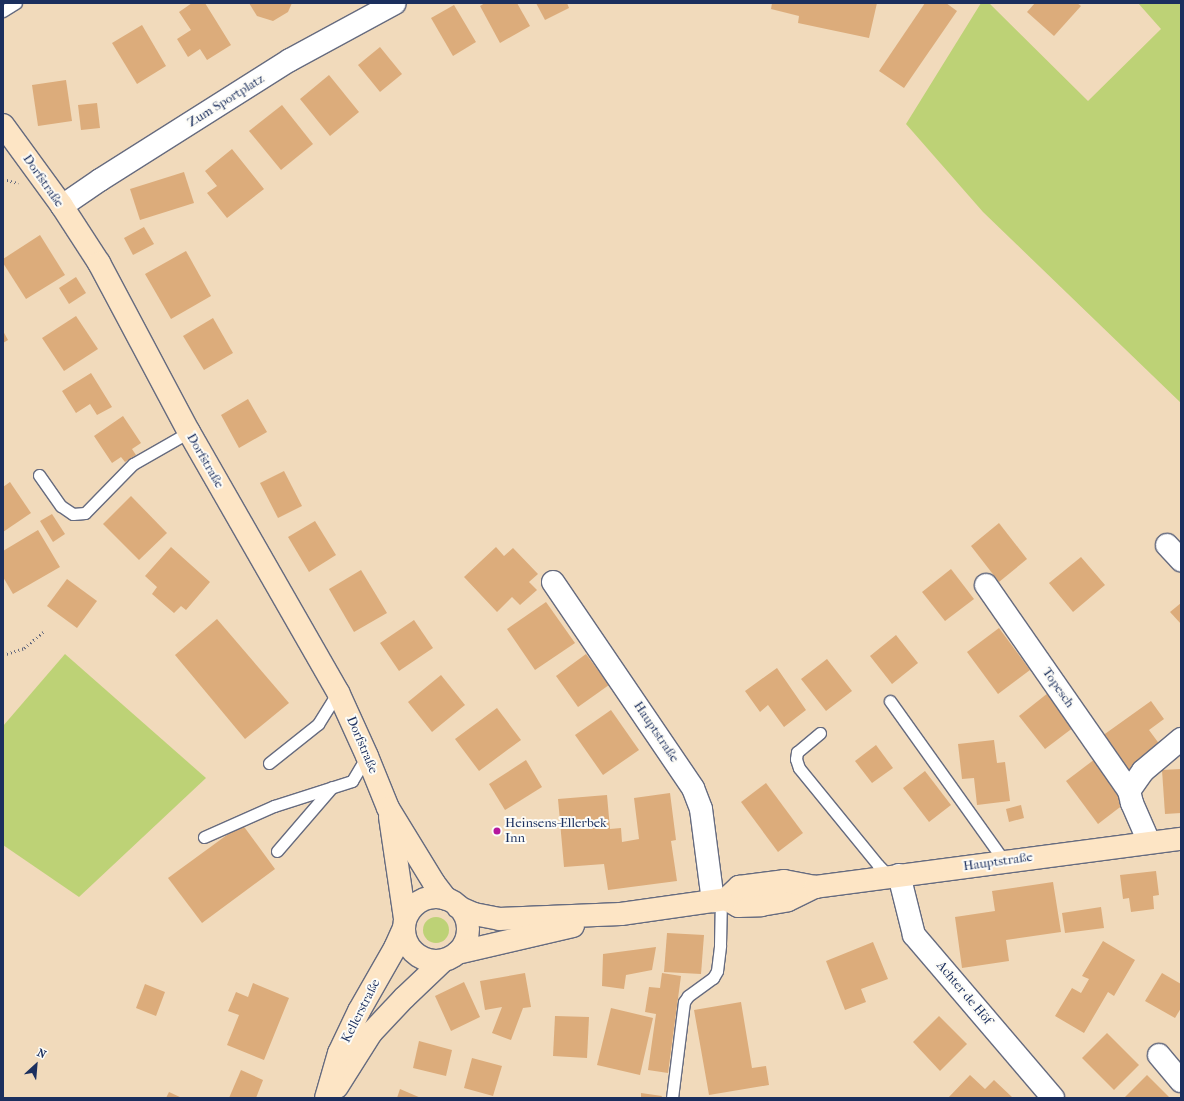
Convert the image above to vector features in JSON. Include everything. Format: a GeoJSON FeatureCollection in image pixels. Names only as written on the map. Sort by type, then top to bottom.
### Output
{"type":"FeatureCollection","features":[{"type":"Feature","properties":{"kind":"main road","name":"Dorfstraße"},"geometry":{"type":"LineString","coordinates":[[3,125],[62,206],[99,263],[189,432],[338,692],[367,756],[388,808],[434,883],[452,903]]}},
{"type":"Feature","properties":{"kind":"main road","name":"Dorfstraße"},"geometry":{"type":"LineString","coordinates":[[388,808],[404,924]]}},
{"type":"Feature","properties":{"kind":"main road","name":"Hauptstraße"},"geometry":{"type":"LineString","coordinates":[[452,903],[474,914],[499,919],[621,914],[720,900],[738,906],[761,904],[788,900],[815,887],[1004,861],[1181,839]]}},
{"type":"Feature","properties":{"kind":"main road"},"geometry":{"type":"LineString","coordinates":[[436,897],[452,903],[464,915],[467,925],[467,935],[464,945],[451,956],[434,961],[424,959],[409,947],[405,938],[404,924],[410,911],[421,901],[436,897]]}},
{"type":"Feature","properties":{"kind":"main road","name":"Hauptstraße"},"geometry":{"type":"LineString","coordinates":[[451,956],[621,914]]}},
{"type":"Feature","properties":{"kind":"main road","name":"Kellerstraße"},"geometry":{"type":"LineString","coordinates":[[326,1098],[339,1053],[359,1011],[395,948],[404,924]]}},
{"type":"Feature","properties":{"kind":"main road","name":"Kellerstraße"},"geometry":{"type":"LineString","coordinates":[[330,1098],[371,1033],[404,998],[451,956]]}},
{"type":"Feature","properties":{"kind":"street","name":"Zum Sportplatz"},"geometry":{"type":"LineString","coordinates":[[62,206],[100,180],[290,60],[395,3]]}},
{"type":"Feature","properties":{"kind":"street","name":"Hauptstraße"},"geometry":{"type":"LineString","coordinates":[[553,582],[693,788],[701,809],[720,900]]}},
{"type":"Feature","properties":{"kind":"street","name":"Topesch"},"geometry":{"type":"LineString","coordinates":[[986,585],[1129,791],[1132,803],[1149,842]]}},
{"type":"Feature","properties":{"kind":"street"},"geometry":{"type":"LineString","coordinates":[[1129,791],[1143,771],[1181,740]]}},
{"type":"Feature","properties":{"kind":"street","name":"Achter de Höf"},"geometry":{"type":"LineString","coordinates":[[894,876],[914,935],[1053,1098]]}},
{"type":"Feature","properties":{"kind":"street"},"geometry":{"type":"LineString","coordinates":[[1159,1055],[1181,1081]]}},
{"type":"Feature","properties":{"kind":"lane"},"geometry":{"type":"LineString","coordinates":[[3,11],[16,3]]}},
{"type":"Feature","properties":{"kind":"lane"},"geometry":{"type":"LineString","coordinates":[[39,475],[61,506],[73,514],[86,513],[133,464],[189,432]]}},
{"type":"Feature","properties":{"kind":"lane"},"geometry":{"type":"LineString","coordinates":[[269,764],[318,724],[338,692]]}},
{"type":"Feature","properties":{"kind":"lane"},"geometry":{"type":"LineString","coordinates":[[890,701],[1004,861]]}},
{"type":"Feature","properties":{"kind":"lane"},"geometry":{"type":"LineString","coordinates":[[820,733],[797,752],[796,759],[799,768],[878,865],[894,876]]}},
{"type":"Feature","properties":{"kind":"lane"},"geometry":{"type":"LineString","coordinates":[[204,837],[274,806],[352,781],[367,756]]}},
{"type":"Feature","properties":{"kind":"lane"},"geometry":{"type":"LineString","coordinates":[[277,851],[332,787]]}},
{"type":"Feature","properties":{"kind":"lane"},"geometry":{"type":"LineString","coordinates":[[672,1098],[684,1002],[688,996],[713,978],[717,971],[720,945],[720,900]]}},
{"type":"Feature","properties":{"kind":"path"},"geometry":{"type":"LineString","coordinates":[[3,655],[24,648],[43,632]]}},
{"type":"Feature","properties":{"kind":"green space"},"geometry":{"type":"Polygon","coordinates":[[[981,3],[989,3],[1088,101],[1161,29],[1138,3],[1181,3],[1181,403],[983,212],[906,124],[981,3]]]}},
{"type":"Feature","properties":{"kind":"green space"},"geometry":{"type":"Polygon","coordinates":[[[65,654],[206,778],[79,897],[3,845],[3,726],[65,654]]]}},
{"type":"Feature","properties":{"kind":"green space"},"geometry":{"type":"Polygon","coordinates":[[[436,917],[445,921],[449,930],[445,939],[436,943],[427,939],[423,930],[427,921],[436,917]]]}},
{"type":"Feature","properties":{"kind":"building"},"geometry":{"type":"Polygon","coordinates":[[[192,3],[205,3],[231,45],[207,60],[200,49],[188,57],[177,39],[191,30],[179,12],[192,3]]]}},
{"type":"Feature","properties":{"kind":"building"},"geometry":{"type":"Polygon","coordinates":[[[249,3],[292,3],[288,12],[273,21],[257,16],[249,3]]]}},
{"type":"Feature","properties":{"kind":"building"},"geometry":{"type":"Polygon","coordinates":[[[485,3],[517,3],[530,26],[500,43],[480,6],[485,3]]]}},
{"type":"Feature","properties":{"kind":"building"},"geometry":{"type":"Polygon","coordinates":[[[536,3],[567,3],[569,8],[545,20],[536,3]]]}},
{"type":"Feature","properties":{"kind":"building"},"geometry":{"type":"Polygon","coordinates":[[[772,3],[877,3],[869,38],[798,23],[799,16],[771,9],[772,3]]]}},
{"type":"Feature","properties":{"kind":"building"},"geometry":{"type":"Polygon","coordinates":[[[925,3],[946,3],[957,11],[904,88],[879,71],[925,3]]]}},
{"type":"Feature","properties":{"kind":"building"},"geometry":{"type":"Polygon","coordinates":[[[1035,3],[1077,3],[1081,6],[1054,36],[1027,12],[1035,3]]]}},
{"type":"Feature","properties":{"kind":"building"},"geometry":{"type":"Polygon","coordinates":[[[454,5],[476,42],[453,56],[431,18],[454,5]]]}},
{"type":"Feature","properties":{"kind":"building"},"geometry":{"type":"Polygon","coordinates":[[[142,25],[166,66],[137,84],[112,43],[142,25]]]}},
{"type":"Feature","properties":{"kind":"building"},"geometry":{"type":"Polygon","coordinates":[[[380,47],[402,74],[380,92],[358,65],[380,47]]]}},
{"type":"Feature","properties":{"kind":"building"},"geometry":{"type":"Polygon","coordinates":[[[329,75],[359,112],[330,136],[300,99],[329,75]]]}},
{"type":"Feature","properties":{"kind":"building"},"geometry":{"type":"Polygon","coordinates":[[[66,80],[72,121],[38,126],[32,85],[66,80]]]}},
{"type":"Feature","properties":{"kind":"building"},"geometry":{"type":"Polygon","coordinates":[[[97,103],[100,128],[81,130],[78,105],[97,103]]]}},
{"type":"Feature","properties":{"kind":"building"},"geometry":{"type":"Polygon","coordinates":[[[282,105],[313,144],[281,170],[249,131],[282,105]]]}},
{"type":"Feature","properties":{"kind":"building"},"geometry":{"type":"Polygon","coordinates":[[[232,149],[264,189],[227,218],[207,193],[217,186],[205,171],[232,149]]]}},
{"type":"Feature","properties":{"kind":"building"},"geometry":{"type":"Polygon","coordinates":[[[184,172],[194,203],[140,220],[130,189],[184,172]]]}},
{"type":"Feature","properties":{"kind":"building"},"geometry":{"type":"Polygon","coordinates":[[[144,227],[154,244],[133,255],[124,238],[144,227]]]}},
{"type":"Feature","properties":{"kind":"building"},"geometry":{"type":"Polygon","coordinates":[[[40,235],[65,275],[26,299],[3,263],[3,259],[40,235]]]}},
{"type":"Feature","properties":{"kind":"building"},"geometry":{"type":"Polygon","coordinates":[[[186,251],[211,296],[171,319],[145,274],[186,251]]]}},
{"type":"Feature","properties":{"kind":"building"},"geometry":{"type":"Polygon","coordinates":[[[76,277],[86,293],[69,304],[59,288],[76,277]]]}},
{"type":"Feature","properties":{"kind":"building"},"geometry":{"type":"Polygon","coordinates":[[[76,316],[98,349],[64,371],[42,338],[76,316]]]}},
{"type":"Feature","properties":{"kind":"building"},"geometry":{"type":"Polygon","coordinates":[[[213,318],[233,353],[204,370],[183,336],[213,318]]]}},
{"type":"Feature","properties":{"kind":"building"},"geometry":{"type":"Polygon","coordinates":[[[3,331],[8,340],[3,343],[3,331]]]}},
{"type":"Feature","properties":{"kind":"building"},"geometry":{"type":"Polygon","coordinates":[[[91,373],[112,407],[97,415],[90,404],[76,413],[62,391],[91,373]]]}},
{"type":"Feature","properties":{"kind":"building"},"geometry":{"type":"Polygon","coordinates":[[[248,399],[267,432],[239,448],[221,415],[248,399]]]}},
{"type":"Feature","properties":{"kind":"building"},"geometry":{"type":"Polygon","coordinates":[[[123,416],[141,443],[132,449],[136,455],[125,462],[121,457],[112,463],[94,436],[123,416]]]}},
{"type":"Feature","properties":{"kind":"building"},"geometry":{"type":"Polygon","coordinates":[[[284,471],[302,506],[278,518],[260,483],[284,471]]]}},
{"type":"Feature","properties":{"kind":"building"},"geometry":{"type":"Polygon","coordinates":[[[10,482],[31,513],[3,532],[3,487],[10,482]]]}},
{"type":"Feature","properties":{"kind":"building"},"geometry":{"type":"Polygon","coordinates":[[[131,496],[167,533],[139,560],[103,524],[131,496]]]}},
{"type":"Feature","properties":{"kind":"building"},"geometry":{"type":"Polygon","coordinates":[[[52,514],[65,534],[53,542],[40,521],[52,514]]]}},
{"type":"Feature","properties":{"kind":"building"},"geometry":{"type":"Polygon","coordinates":[[[315,521],[336,555],[309,572],[288,537],[315,521]]]}},
{"type":"Feature","properties":{"kind":"building"},"geometry":{"type":"Polygon","coordinates":[[[999,523],[1027,559],[999,582],[971,546],[999,523]]]}},
{"type":"Feature","properties":{"kind":"building"},"geometry":{"type":"Polygon","coordinates":[[[38,530],[60,567],[13,594],[3,577],[3,551],[38,530]]]}},
{"type":"Feature","properties":{"kind":"building"},"geometry":{"type":"Polygon","coordinates":[[[171,547],[210,582],[186,610],[181,606],[174,613],[152,594],[157,587],[145,576],[171,547]]]}},
{"type":"Feature","properties":{"kind":"building"},"geometry":{"type":"Polygon","coordinates":[[[496,547],[504,556],[513,548],[538,574],[529,582],[537,590],[520,605],[512,597],[497,612],[464,577],[496,547]]]}},
{"type":"Feature","properties":{"kind":"building"},"geometry":{"type":"Polygon","coordinates":[[[1081,557],[1105,585],[1073,612],[1049,583],[1081,557]]]}},
{"type":"Feature","properties":{"kind":"building"},"geometry":{"type":"Polygon","coordinates":[[[951,569],[974,599],[945,621],[922,592],[951,569]]]}},
{"type":"Feature","properties":{"kind":"building"},"geometry":{"type":"Polygon","coordinates":[[[361,570],[387,613],[354,632],[329,589],[361,570]]]}},
{"type":"Feature","properties":{"kind":"building"},"geometry":{"type":"Polygon","coordinates":[[[67,579],[97,601],[77,628],[47,606],[67,579]]]}},
{"type":"Feature","properties":{"kind":"building"},"geometry":{"type":"Polygon","coordinates":[[[546,602],[575,643],[535,670],[507,629],[546,602]]]}},
{"type":"Feature","properties":{"kind":"building"},"geometry":{"type":"Polygon","coordinates":[[[1181,603],[1181,624],[1170,612],[1181,603]]]}},
{"type":"Feature","properties":{"kind":"building"},"geometry":{"type":"Polygon","coordinates":[[[217,619],[289,703],[245,739],[175,655],[217,619]]]}},
{"type":"Feature","properties":{"kind":"building"},"geometry":{"type":"Polygon","coordinates":[[[414,620],[433,648],[399,671],[380,643],[414,620]]]}},
{"type":"Feature","properties":{"kind":"building"},"geometry":{"type":"Polygon","coordinates":[[[999,628],[1030,670],[998,694],[967,652],[999,628]]]}},
{"type":"Feature","properties":{"kind":"building"},"geometry":{"type":"Polygon","coordinates":[[[896,635],[918,663],[892,684],[870,656],[896,635]]]}},
{"type":"Feature","properties":{"kind":"building"},"geometry":{"type":"Polygon","coordinates":[[[586,654],[609,685],[578,707],[556,676],[586,654]]]}},
{"type":"Feature","properties":{"kind":"building"},"geometry":{"type":"Polygon","coordinates":[[[827,659],[852,691],[826,711],[801,679],[827,659]]]}},
{"type":"Feature","properties":{"kind":"building"},"geometry":{"type":"Polygon","coordinates":[[[777,668],[806,710],[784,727],[768,705],[760,712],[745,691],[777,668]]]}},
{"type":"Feature","properties":{"kind":"building"},"geometry":{"type":"Polygon","coordinates":[[[441,675],[465,705],[432,732],[408,702],[441,675]]]}},
{"type":"Feature","properties":{"kind":"building"},"geometry":{"type":"Polygon","coordinates":[[[1048,693],[1074,727],[1045,749],[1019,716],[1048,693]]]}},
{"type":"Feature","properties":{"kind":"building"},"geometry":{"type":"Polygon","coordinates":[[[1151,701],[1164,719],[1149,730],[1163,749],[1129,774],[1102,736],[1151,701]]]}},
{"type":"Feature","properties":{"kind":"building"},"geometry":{"type":"Polygon","coordinates":[[[497,708],[521,740],[479,771],[455,739],[497,708]]]}},
{"type":"Feature","properties":{"kind":"building"},"geometry":{"type":"Polygon","coordinates":[[[611,710],[639,750],[603,775],[575,735],[611,710]]]}},
{"type":"Feature","properties":{"kind":"building"},"geometry":{"type":"Polygon","coordinates":[[[994,740],[997,763],[1005,762],[1010,801],[977,805],[974,778],[962,779],[958,744],[994,740]]]}},
{"type":"Feature","properties":{"kind":"building"},"geometry":{"type":"Polygon","coordinates":[[[876,745],[893,768],[872,783],[855,761],[876,745]]]}},
{"type":"Feature","properties":{"kind":"building"},"geometry":{"type":"Polygon","coordinates":[[[1095,759],[1128,801],[1098,824],[1066,781],[1095,759]]]}},
{"type":"Feature","properties":{"kind":"building"},"geometry":{"type":"Polygon","coordinates":[[[526,760],[542,787],[505,810],[489,784],[526,760]]]}},
{"type":"Feature","properties":{"kind":"building"},"geometry":{"type":"Polygon","coordinates":[[[1181,769],[1181,813],[1165,814],[1162,770],[1181,769]]]}},
{"type":"Feature","properties":{"kind":"building"},"geometry":{"type":"Polygon","coordinates":[[[925,771],[951,805],[929,822],[903,788],[925,771]]]}},
{"type":"Feature","properties":{"kind":"building"},"geometry":{"type":"Polygon","coordinates":[[[766,783],[803,833],[778,852],[741,802],[766,783]]]}},
{"type":"Feature","properties":{"kind":"building"},"geometry":{"type":"Polygon","coordinates":[[[670,793],[676,840],[671,841],[677,881],[608,890],[604,864],[564,867],[558,799],[607,795],[610,829],[621,828],[622,842],[639,839],[634,798],[670,793]]]}},
{"type":"Feature","properties":{"kind":"building"},"geometry":{"type":"Polygon","coordinates":[[[1021,805],[1024,818],[1009,822],[1006,809],[1021,805]]]}},
{"type":"Feature","properties":{"kind":"building"},"geometry":{"type":"Polygon","coordinates":[[[242,824],[275,869],[202,923],[168,878],[242,824]]]}},
{"type":"Feature","properties":{"kind":"building"},"geometry":{"type":"Polygon","coordinates":[[[1156,871],[1159,895],[1153,896],[1154,909],[1131,912],[1129,898],[1123,899],[1120,875],[1156,871]]]}},
{"type":"Feature","properties":{"kind":"building"},"geometry":{"type":"Polygon","coordinates":[[[1053,882],[1061,932],[1006,940],[1009,961],[962,968],[955,917],[995,911],[992,891],[1053,882]]]}},
{"type":"Feature","properties":{"kind":"building"},"geometry":{"type":"Polygon","coordinates":[[[1101,907],[1104,928],[1065,933],[1062,913],[1101,907]]]}},
{"type":"Feature","properties":{"kind":"building"},"geometry":{"type":"Polygon","coordinates":[[[667,933],[704,935],[701,974],[664,972],[667,933]]]}},
{"type":"Feature","properties":{"kind":"building"},"geometry":{"type":"Polygon","coordinates":[[[1103,941],[1135,960],[1114,996],[1108,992],[1084,1033],[1055,1016],[1072,988],[1081,993],[1089,979],[1082,976],[1103,941]]]}},
{"type":"Feature","properties":{"kind":"building"},"geometry":{"type":"Polygon","coordinates":[[[873,942],[888,979],[861,989],[866,1002],[845,1010],[826,961],[873,942]]]}},
{"type":"Feature","properties":{"kind":"building"},"geometry":{"type":"Polygon","coordinates":[[[656,947],[652,970],[626,975],[624,989],[602,986],[603,954],[656,947]]]}},
{"type":"Feature","properties":{"kind":"building"},"geometry":{"type":"Polygon","coordinates":[[[525,973],[531,1007],[523,1008],[511,1040],[492,1033],[502,1007],[485,1010],[480,981],[525,973]]]}},
{"type":"Feature","properties":{"kind":"building"},"geometry":{"type":"Polygon","coordinates":[[[662,973],[681,976],[668,1073],[648,1070],[656,1014],[645,1012],[649,987],[660,988],[662,973]]]}},
{"type":"Feature","properties":{"kind":"building"},"geometry":{"type":"Polygon","coordinates":[[[1162,973],[1181,984],[1181,1008],[1175,1018],[1145,1001],[1162,973]]]}},
{"type":"Feature","properties":{"kind":"building"},"geometry":{"type":"Polygon","coordinates":[[[464,982],[480,1017],[451,1031],[435,996],[464,982]]]}},
{"type":"Feature","properties":{"kind":"building"},"geometry":{"type":"Polygon","coordinates":[[[253,983],[289,998],[264,1060],[227,1045],[239,1015],[228,1011],[236,992],[248,997],[253,983]]]}},
{"type":"Feature","properties":{"kind":"building"},"geometry":{"type":"Polygon","coordinates":[[[145,984],[165,992],[156,1016],[136,1008],[145,984]]]}},
{"type":"Feature","properties":{"kind":"building"},"geometry":{"type":"Polygon","coordinates":[[[741,1002],[752,1068],[766,1066],[769,1085],[709,1095],[694,1010],[741,1002]]]}},
{"type":"Feature","properties":{"kind":"building"},"geometry":{"type":"Polygon","coordinates":[[[611,1008],[653,1018],[640,1075],[597,1065],[611,1008]]]}},
{"type":"Feature","properties":{"kind":"building"},"geometry":{"type":"Polygon","coordinates":[[[555,1016],[589,1017],[587,1058],[553,1056],[555,1016]]]}},
{"type":"Feature","properties":{"kind":"building"},"geometry":{"type":"Polygon","coordinates":[[[939,1016],[967,1044],[940,1071],[913,1042],[939,1016]]]}},
{"type":"Feature","properties":{"kind":"building"},"geometry":{"type":"Polygon","coordinates":[[[1107,1033],[1139,1065],[1114,1090],[1082,1058],[1107,1033]]]}},
{"type":"Feature","properties":{"kind":"building"},"geometry":{"type":"Polygon","coordinates":[[[419,1041],[452,1050],[446,1076],[413,1068],[419,1041]]]}},
{"type":"Feature","properties":{"kind":"building"},"geometry":{"type":"Polygon","coordinates":[[[472,1058],[502,1066],[493,1096],[464,1088],[472,1058]]]}},
{"type":"Feature","properties":{"kind":"building"},"geometry":{"type":"Polygon","coordinates":[[[241,1070],[263,1080],[256,1098],[229,1098],[241,1070]]]}},
{"type":"Feature","properties":{"kind":"building"},"geometry":{"type":"Polygon","coordinates":[[[970,1075],[985,1089],[994,1080],[1013,1098],[948,1098],[970,1075]]]}},
{"type":"Feature","properties":{"kind":"building"},"geometry":{"type":"Polygon","coordinates":[[[1147,1075],[1170,1098],[1124,1098],[1147,1075]]]}},
{"type":"Feature","properties":{"kind":"building"},"geometry":{"type":"Polygon","coordinates":[[[400,1089],[421,1098],[397,1098],[400,1089]]]}},
{"type":"Feature","properties":{"kind":"building"},"geometry":{"type":"Polygon","coordinates":[[[169,1092],[182,1098],[166,1098],[169,1092]]]}},
{"type":"Feature","properties":{"kind":"building"},"geometry":{"type":"Polygon","coordinates":[[[641,1093],[662,1096],[661,1098],[641,1098],[641,1093]]]}},
{"type":"Feature","properties":{"kind":"place","name":"Heinsens-Ellerbek Inn"},"geometry":{"type":"Point","coordinates":[497,831]}}]}
